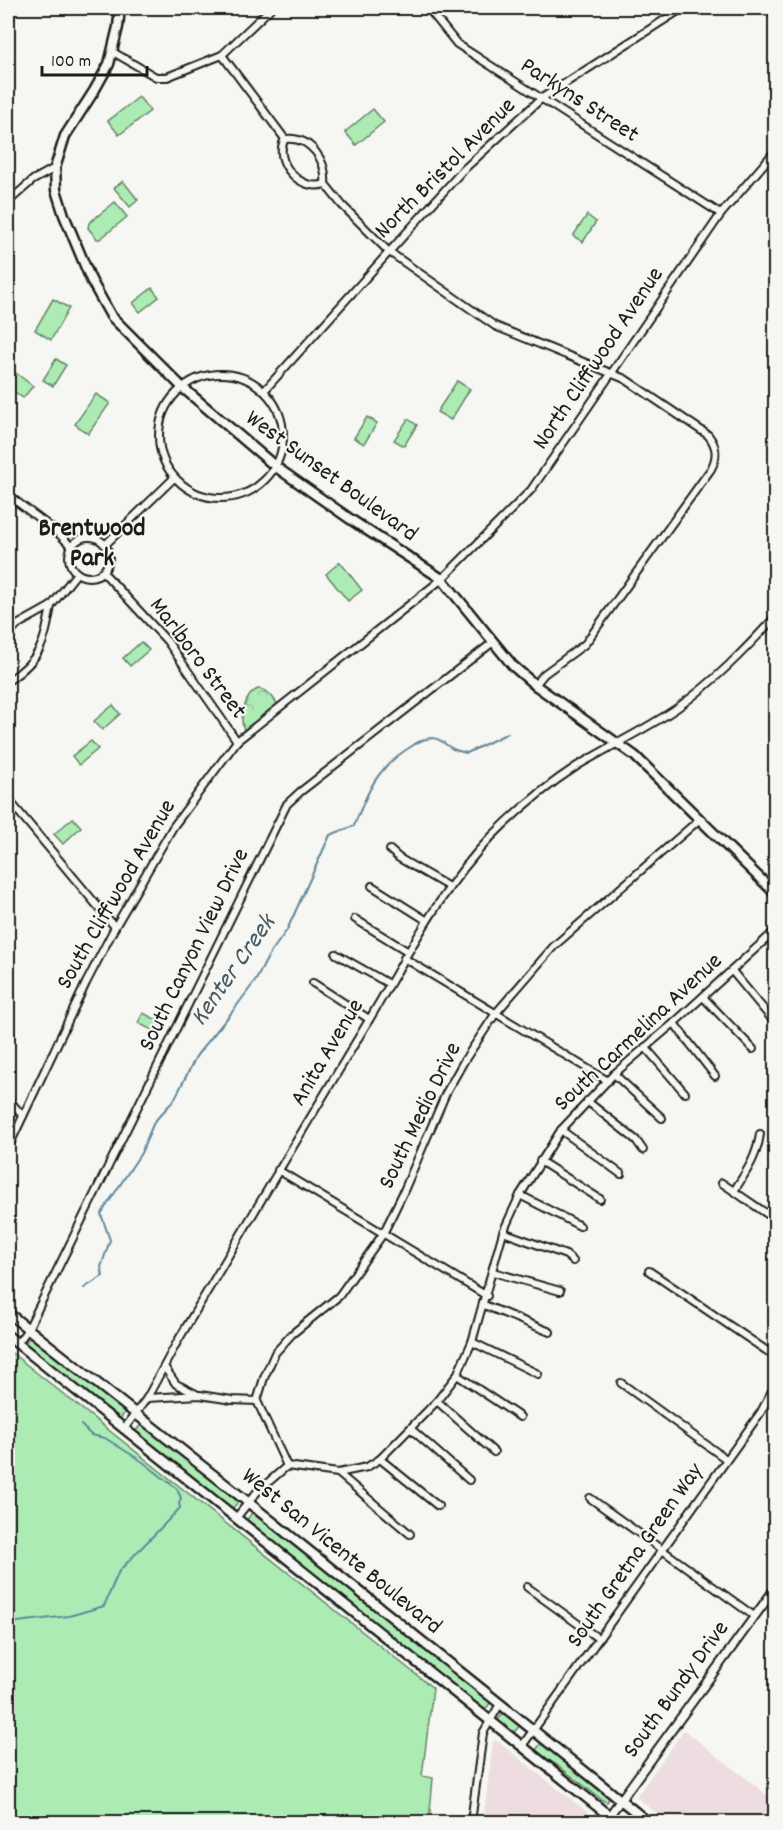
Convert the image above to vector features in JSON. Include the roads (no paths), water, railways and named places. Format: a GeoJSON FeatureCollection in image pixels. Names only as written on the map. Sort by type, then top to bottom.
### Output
{"type":"FeatureCollection","features":[{"type":"Feature","properties":{"kind":"main road","name":"West Sunset Boulevard"},"geometry":{"type":"LineString","coordinates":[[120,8],[113,52],[104,75],[65,136],[55,168],[59,201],[103,304],[121,328],[182,387],[276,467],[442,579],[513,666],[635,756],[776,894]]}},
{"type":"Feature","properties":{"kind":"main road","name":"West San Vicente Boulevard"},"geometry":{"type":"LineString","coordinates":[[8,1313],[648,1822]]}},
{"type":"Feature","properties":{"kind":"main road","name":"West San Vicente Boulevard"},"geometry":{"type":"LineString","coordinates":[[8,1336],[617,1822]]}},
{"type":"Feature","properties":{"kind":"street"},"geometry":{"type":"LineString","coordinates":[[113,52],[156,77],[167,77],[222,55],[271,8]]}},
{"type":"Feature","properties":{"kind":"street","name":"Parkyns Street"},"geometry":{"type":"LineString","coordinates":[[428,8],[457,44],[721,214]]}},
{"type":"Feature","properties":{"kind":"street","name":"North Bristol Avenue"},"geometry":{"type":"LineString","coordinates":[[264,391],[462,171],[542,98],[683,8]]}},
{"type":"Feature","properties":{"kind":"street"},"geometry":{"type":"LineString","coordinates":[[766,8],[776,16]]}},
{"type":"Feature","properties":{"kind":"street"},"geometry":{"type":"LineString","coordinates":[[222,55],[285,139]]}},
{"type":"Feature","properties":{"kind":"street"},"geometry":{"type":"LineString","coordinates":[[285,139],[291,138],[306,143],[319,156],[326,172],[325,184],[342,205],[388,251],[495,326],[625,379],[714,441],[716,460],[585,644],[544,674],[535,684]]}},
{"type":"Feature","properties":{"kind":"street"},"geometry":{"type":"LineString","coordinates":[[285,139],[282,144],[282,155],[291,173],[310,186],[325,184]]}},
{"type":"Feature","properties":{"kind":"street","name":"North Cliffwood Avenue"},"geometry":{"type":"LineString","coordinates":[[442,579],[531,489],[721,214],[776,150]]}},
{"type":"Feature","properties":{"kind":"street"},"geometry":{"type":"LineString","coordinates":[[8,201],[33,180],[55,168]]}},
{"type":"Feature","properties":{"kind":"street"},"geometry":{"type":"LineString","coordinates":[[224,373],[246,380],[264,391],[277,411],[284,436],[282,451],[276,467],[259,485],[230,500],[209,498],[192,491],[174,478],[164,460],[161,427],[171,398],[182,387],[202,376],[224,373]]}},
{"type":"Feature","properties":{"kind":"street"},"geometry":{"type":"LineString","coordinates":[[105,545],[174,478]]}},
{"type":"Feature","properties":{"kind":"street"},"geometry":{"type":"LineString","coordinates":[[8,495],[72,546]]}},
{"type":"Feature","properties":{"kind":"street"},"geometry":{"type":"LineString","coordinates":[[97,538],[105,545],[109,562],[103,572],[93,577],[77,573],[70,564],[72,546],[80,539],[97,538]]}},
{"type":"Feature","properties":{"kind":"street","name":"Marlboro Street"},"geometry":{"type":"LineString","coordinates":[[103,572],[167,641],[237,741]]}},
{"type":"Feature","properties":{"kind":"street"},"geometry":{"type":"LineString","coordinates":[[8,635],[17,625],[51,606],[77,573]]}},
{"type":"Feature","properties":{"kind":"street","name":"South Cliffwood Avenue"},"geometry":{"type":"LineString","coordinates":[[8,1148],[115,927],[172,827],[237,741],[442,579]]}},
{"type":"Feature","properties":{"kind":"street"},"geometry":{"type":"LineString","coordinates":[[8,681],[24,670],[35,658],[41,646],[51,606]]}},
{"type":"Feature","properties":{"kind":"street","name":"Anita Avenue"},"geometry":{"type":"LineString","coordinates":[[124,1429],[165,1368],[176,1344],[278,1170],[426,920],[449,886],[490,838],[549,786],[577,766],[654,723],[706,686],[737,658],[776,616]]}},
{"type":"Feature","properties":{"kind":"street","name":"South Canyon View Drive"},"geometry":{"type":"LineString","coordinates":[[17,1344],[28,1329],[287,804],[492,643]]}},
{"type":"Feature","properties":{"kind":"street"},"geometry":{"type":"LineString","coordinates":[[8,799],[115,927]]}},
{"type":"Feature","properties":{"kind":"street","name":"South Medio Drive"},"geometry":{"type":"LineString","coordinates":[[257,1401],[275,1353],[292,1334],[339,1296],[383,1234],[446,1093],[496,1013],[554,946],[700,819]]}},
{"type":"Feature","properties":{"kind":"street"},"geometry":{"type":"LineString","coordinates":[[390,850],[399,858],[449,886]]}},
{"type":"Feature","properties":{"kind":"street"},"geometry":{"type":"LineString","coordinates":[[372,886],[426,920]]}},
{"type":"Feature","properties":{"kind":"street"},"geometry":{"type":"LineString","coordinates":[[354,919],[408,951]]}},
{"type":"Feature","properties":{"kind":"street","name":"South Carmelina Avenue"},"geometry":{"type":"LineString","coordinates":[[287,1466],[338,1473],[367,1467],[380,1459],[437,1401],[457,1375],[472,1342],[494,1272],[503,1232],[520,1195],[561,1130],[614,1074],[776,930]]}},
{"type":"Feature","properties":{"kind":"street"},"geometry":{"type":"LineString","coordinates":[[336,954],[389,984]]}},
{"type":"Feature","properties":{"kind":"street"},"geometry":{"type":"LineString","coordinates":[[404,958],[608,1081]]}},
{"type":"Feature","properties":{"kind":"street"},"geometry":{"type":"LineString","coordinates":[[732,971],[776,1024]]}},
{"type":"Feature","properties":{"kind":"street"},"geometry":{"type":"LineString","coordinates":[[313,983],[369,1019]]}},
{"type":"Feature","properties":{"kind":"street"},"geometry":{"type":"LineString","coordinates":[[703,997],[753,1049]]}},
{"type":"Feature","properties":{"kind":"street"},"geometry":{"type":"LineString","coordinates":[[674,1023],[715,1077]]}},
{"type":"Feature","properties":{"kind":"street"},"geometry":{"type":"LineString","coordinates":[[645,1047],[685,1093]]}},
{"type":"Feature","properties":{"kind":"street"},"geometry":{"type":"LineString","coordinates":[[614,1074],[662,1118]]}},
{"type":"Feature","properties":{"kind":"street"},"geometry":{"type":"LineString","coordinates":[[8,1099],[23,1116]]}},
{"type":"Feature","properties":{"kind":"street"},"geometry":{"type":"LineString","coordinates":[[587,1101],[636,1140],[643,1150]]}},
{"type":"Feature","properties":{"kind":"street"},"geometry":{"type":"LineString","coordinates":[[561,1130],[621,1174]]}},
{"type":"Feature","properties":{"kind":"street"},"geometry":{"type":"LineString","coordinates":[[734,1191],[753,1161],[760,1134]]}},
{"type":"Feature","properties":{"kind":"street"},"geometry":{"type":"LineString","coordinates":[[540,1161],[600,1199]]}},
{"type":"Feature","properties":{"kind":"street"},"geometry":{"type":"LineString","coordinates":[[278,1170],[487,1296]]}},
{"type":"Feature","properties":{"kind":"street"},"geometry":{"type":"LineString","coordinates":[[722,1183],[776,1220]]}},
{"type":"Feature","properties":{"kind":"street"},"geometry":{"type":"LineString","coordinates":[[520,1195],[580,1226]]}},
{"type":"Feature","properties":{"kind":"street"},"geometry":{"type":"LineString","coordinates":[[503,1232],[566,1255],[573,1261]]}},
{"type":"Feature","properties":{"kind":"street"},"geometry":{"type":"LineString","coordinates":[[649,1270],[776,1357]]}},
{"type":"Feature","properties":{"kind":"street"},"geometry":{"type":"LineString","coordinates":[[494,1272],[560,1291]]}},
{"type":"Feature","properties":{"kind":"street"},"geometry":{"type":"LineString","coordinates":[[484,1305],[550,1332]]}},
{"type":"Feature","properties":{"kind":"street"},"geometry":{"type":"LineString","coordinates":[[472,1342],[538,1374]]}},
{"type":"Feature","properties":{"kind":"street"},"geometry":{"type":"LineString","coordinates":[[165,1368],[176,1384],[200,1395]]}},
{"type":"Feature","properties":{"kind":"street"},"geometry":{"type":"LineString","coordinates":[[457,1375],[520,1417]]}},
{"type":"Feature","properties":{"kind":"street"},"geometry":{"type":"LineString","coordinates":[[621,1383],[726,1459]]}},
{"type":"Feature","properties":{"kind":"street","name":"South Gretna Green Way"},"geometry":{"type":"LineString","coordinates":[[522,1746],[761,1412],[776,1383]]}},
{"type":"Feature","properties":{"kind":"street"},"geometry":{"type":"LineString","coordinates":[[147,1398],[200,1395],[257,1401],[287,1466],[257,1492],[236,1518]]}},
{"type":"Feature","properties":{"kind":"street"},"geometry":{"type":"LineString","coordinates":[[437,1401],[494,1452]]}},
{"type":"Feature","properties":{"kind":"street"},"geometry":{"type":"LineString","coordinates":[[411,1429],[470,1480]]}},
{"type":"Feature","properties":{"kind":"street"},"geometry":{"type":"LineString","coordinates":[[380,1459],[438,1506]]}},
{"type":"Feature","properties":{"kind":"street"},"geometry":{"type":"LineString","coordinates":[[338,1473],[410,1534]]}},
{"type":"Feature","properties":{"kind":"street"},"geometry":{"type":"LineString","coordinates":[[590,1498],[754,1617]]}},
{"type":"Feature","properties":{"kind":"street"},"geometry":{"type":"LineString","coordinates":[[526,1587],[599,1639]]}},
{"type":"Feature","properties":{"kind":"street","name":"South Bundy Drive"},"geometry":{"type":"LineString","coordinates":[[609,1816],[776,1587]]}},
{"type":"Feature","properties":{"kind":"street"},"geometry":{"type":"LineString","coordinates":[[471,1822],[483,1733],[500,1704]]}},
{"type":"Feature","properties":{"kind":"waterway","name":"Kenter Creek"},"geometry":{"type":"LineString","coordinates":[[84,1288],[103,1276],[101,1267],[110,1240],[101,1214],[141,1153],[154,1122],[174,1100],[197,1055],[256,980],[269,955],[287,930],[330,835],[354,826],[369,790],[382,771],[400,754],[422,740],[433,738],[453,749],[467,753],[508,733]]}},
{"type":"Feature","properties":{"kind":"waterway","name":"Kenter Creek"},"geometry":{"type":"LineString","coordinates":[[8,1623],[69,1616],[104,1606],[119,1571],[180,1508],[181,1498],[177,1489],[143,1462],[105,1438],[91,1435],[81,1425]]}},
{"type":"Feature","properties":{"kind":"district","name":"Brentwood Park"},"geometry":{"type":"Point","coordinates":[92,544]}}]}
